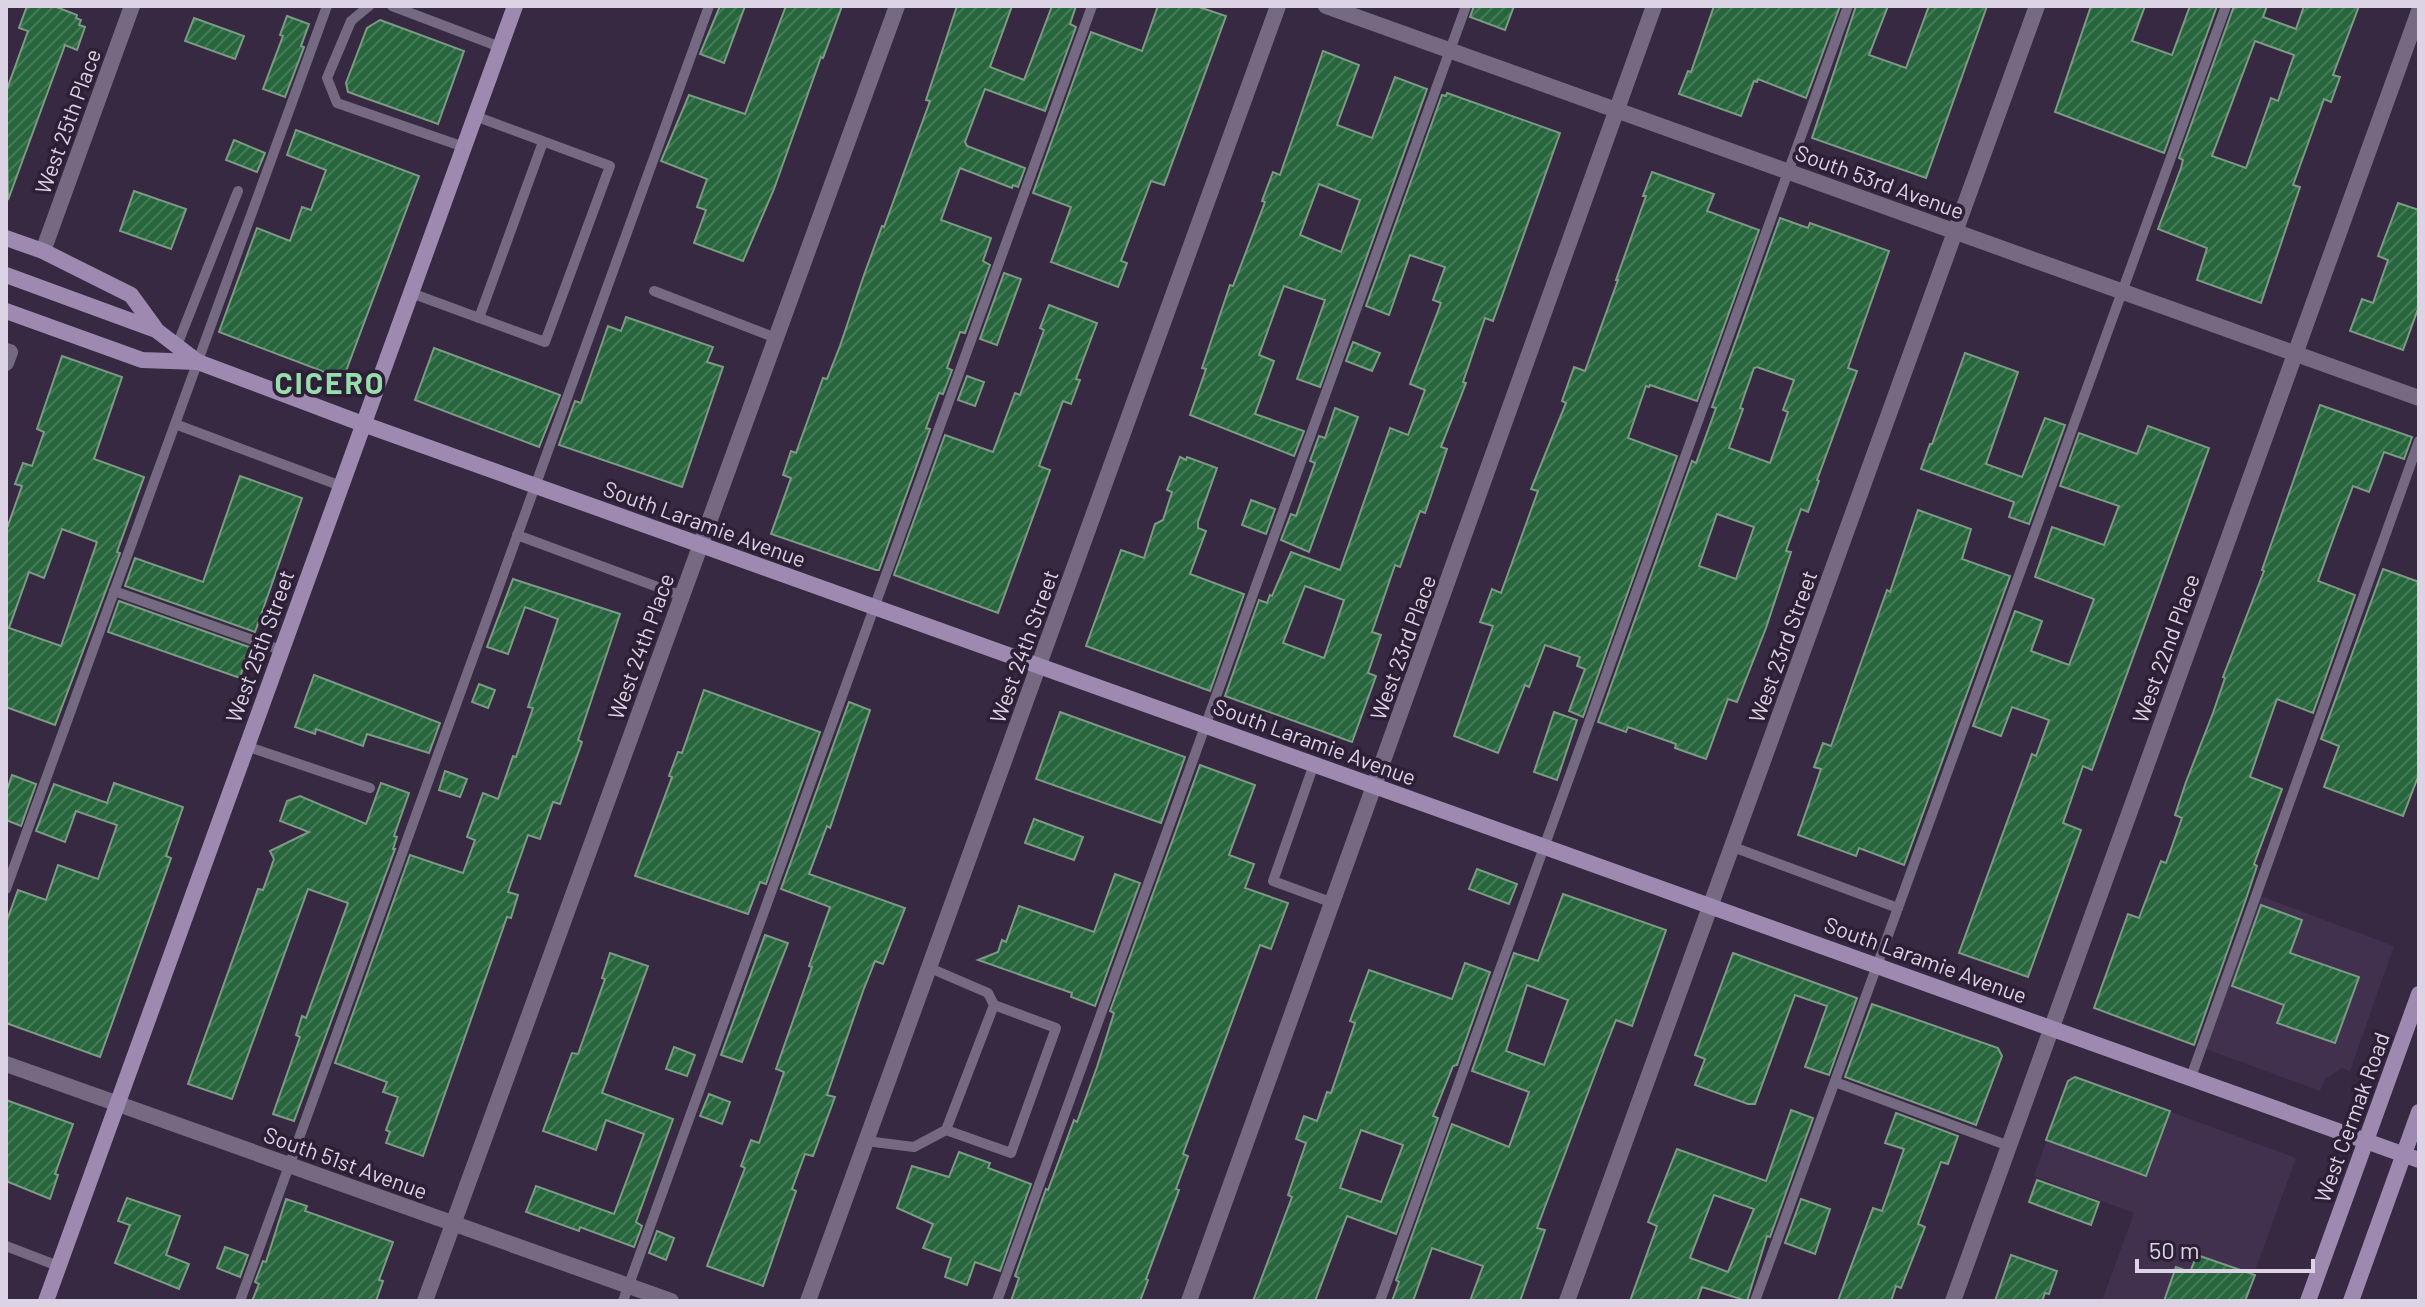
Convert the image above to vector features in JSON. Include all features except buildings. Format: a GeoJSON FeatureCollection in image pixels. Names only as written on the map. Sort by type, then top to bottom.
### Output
{"type":"FeatureCollection","features":[{"type":"Feature","properties":{"kind":"main road","name":"West 25th Street"},"geometry":{"type":"LineString","coordinates":[[46,1301],[515,6]]}},
{"type":"Feature","properties":{"kind":"main road"},"geometry":{"type":"LineString","coordinates":[[6,238],[43,251],[131,295],[156,330]]}},
{"type":"Feature","properties":{"kind":"main road","name":"South Laramie Avenue"},"geometry":{"type":"LineString","coordinates":[[6,275],[156,330],[174,353],[363,424],[2411,1157]]}},
{"type":"Feature","properties":{"kind":"main road"},"geometry":{"type":"LineString","coordinates":[[6,311],[142,360],[174,353]]}},
{"type":"Feature","properties":{"kind":"main road","name":"West Cermak Road"},"geometry":{"type":"LineString","coordinates":[[2308,1301],[2419,994]]}},
{"type":"Feature","properties":{"kind":"main road"},"geometry":{"type":"LineString","coordinates":[[2351,1301],[2411,1157],[2419,1112]]}},
{"type":"Feature","properties":{"kind":"street","name":"West 25th Place"},"geometry":{"type":"LineString","coordinates":[[43,251],[132,6]]}},
{"type":"Feature","properties":{"kind":"street","name":"West 24th Place"},"geometry":{"type":"LineString","coordinates":[[425,1301],[897,6]]}},
{"type":"Feature","properties":{"kind":"street","name":"West 24th Street"},"geometry":{"type":"LineString","coordinates":[[808,1301],[1278,6]]}},
{"type":"Feature","properties":{"kind":"street","name":"South 53rd Avenue"},"geometry":{"type":"LineString","coordinates":[[1326,6],[2419,398]]}},
{"type":"Feature","properties":{"kind":"street","name":"West 23rd Place"},"geometry":{"type":"LineString","coordinates":[[1189,1301],[1654,6]]}},
{"type":"Feature","properties":{"kind":"street","name":"West 23rd Street"},"geometry":{"type":"LineString","coordinates":[[1567,1301],[2037,6]]}},
{"type":"Feature","properties":{"kind":"street","name":"West 22nd Place"},"geometry":{"type":"LineString","coordinates":[[1953,1301],[2419,11]]}},
{"type":"Feature","properties":{"kind":"street","name":"South 51st Avenue"},"geometry":{"type":"LineString","coordinates":[[6,1064],[454,1223],[626,1293],[671,1301]]}},
{"type":"Feature","properties":{"kind":"lane"},"geometry":{"type":"LineString","coordinates":[[6,889],[327,6]]}},
{"type":"Feature","properties":{"kind":"lane"},"geometry":{"type":"LineString","coordinates":[[369,6],[351,21],[327,78],[337,103],[464,147]]}},
{"type":"Feature","properties":{"kind":"lane"},"geometry":{"type":"LineString","coordinates":[[392,6],[500,47]]}},
{"type":"Feature","properties":{"kind":"lane"},"geometry":{"type":"LineString","coordinates":[[240,1301],[709,6]]}},
{"type":"Feature","properties":{"kind":"lane"},"geometry":{"type":"LineString","coordinates":[[626,1293],[1092,6]]}},
{"type":"Feature","properties":{"kind":"lane"},"geometry":{"type":"LineString","coordinates":[[997,1301],[1466,6]]}},
{"type":"Feature","properties":{"kind":"lane"},"geometry":{"type":"LineString","coordinates":[[1380,1301],[1848,6]]}},
{"type":"Feature","properties":{"kind":"lane"},"geometry":{"type":"LineString","coordinates":[[1755,1301],[2226,6]]}},
{"type":"Feature","properties":{"kind":"lane"},"geometry":{"type":"LineString","coordinates":[[411,293],[545,342],[610,166],[475,116]]}},
{"type":"Feature","properties":{"kind":"lane"},"geometry":{"type":"LineString","coordinates":[[479,318],[543,142]]}},
{"type":"Feature","properties":{"kind":"lane"},"geometry":{"type":"LineString","coordinates":[[174,353],[238,191]]}},
{"type":"Feature","properties":{"kind":"lane"},"geometry":{"type":"LineString","coordinates":[[654,291],[776,338]]}},
{"type":"Feature","properties":{"kind":"lane"},"geometry":{"type":"LineString","coordinates":[[175,424],[341,486]]}},
{"type":"Feature","properties":{"kind":"lane"},"geometry":{"type":"LineString","coordinates":[[2191,1077],[2419,441]]}},
{"type":"Feature","properties":{"kind":"lane"},"geometry":{"type":"LineString","coordinates":[[517,535],[682,596]]}},
{"type":"Feature","properties":{"kind":"lane"},"geometry":{"type":"LineString","coordinates":[[114,591],[281,650]]}},
{"type":"Feature","properties":{"kind":"lane"},"geometry":{"type":"LineString","coordinates":[[246,746],[370,788]]}},
{"type":"Feature","properties":{"kind":"lane"},"geometry":{"type":"LineString","coordinates":[[1314,764],[1273,881],[1333,903]]}},
{"type":"Feature","properties":{"kind":"lane"},"geometry":{"type":"LineString","coordinates":[[1733,847],[1898,908]]}},
{"type":"Feature","properties":{"kind":"lane"},"geometry":{"type":"LineString","coordinates":[[930,968],[988,993],[994,1005],[1056,1028],[1011,1153],[946,1130]]}},
{"type":"Feature","properties":{"kind":"lane"},"geometry":{"type":"LineString","coordinates":[[866,1141],[914,1147],[946,1130],[994,1005]]}},
{"type":"Feature","properties":{"kind":"lane"},"geometry":{"type":"LineString","coordinates":[[1835,1082],[2009,1146]]}},
{"type":"Feature","properties":{"kind":"lane"},"geometry":{"type":"LineString","coordinates":[[6,1246],[58,1266]]}},
{"type":"Feature","properties":{"kind":"shaded area"},"geometry":{"type":"Polygon","coordinates":[[[2261,896],[2394,946],[2350,1071],[2342,1068],[2325,1079],[2320,1091],[2206,1049],[2261,896]]]}},
{"type":"Feature","properties":{"kind":"shaded area"},"geometry":{"type":"Polygon","coordinates":[[[2070,1075],[2296,1158],[2244,1301],[2102,1301],[2134,1213],[2034,1176],[2070,1075]]]}},
{"type":"Feature","properties":{"kind":"district","name":"CICERO"},"geometry":{"type":"Point","coordinates":[330,382]}}]}
